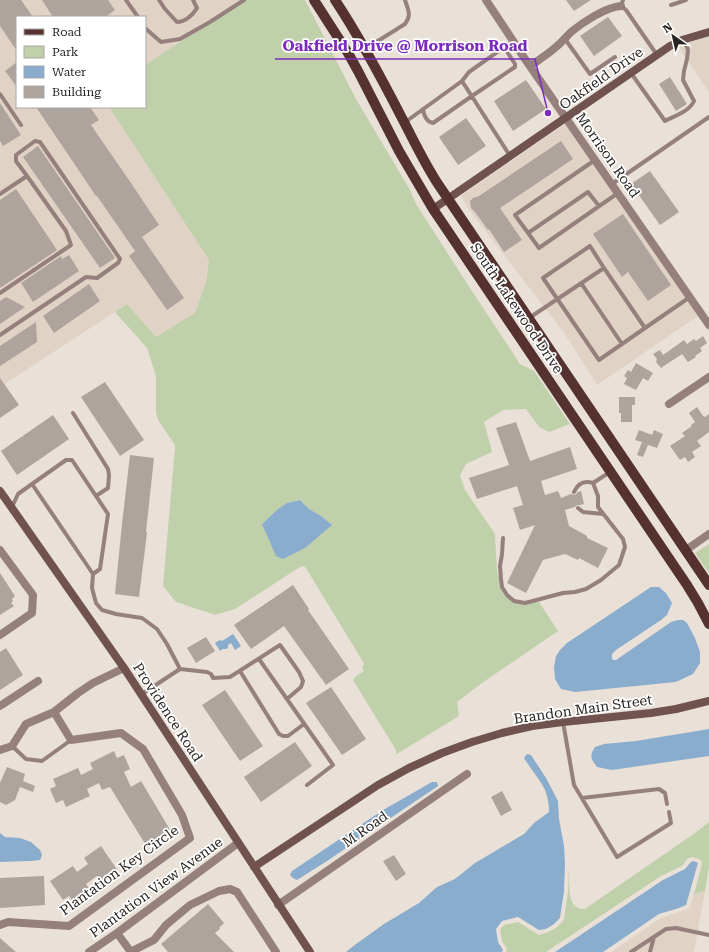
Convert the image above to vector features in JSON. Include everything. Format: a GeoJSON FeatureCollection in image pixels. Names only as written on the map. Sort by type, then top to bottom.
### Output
{"type":"FeatureCollection","features":[{"type":"Feature","properties":{"kind":"main road","name":"South Lakewood Drive"},"geometry":{"type":"LineString","coordinates":[[314,0],[352,59],[399,151],[433,209],[687,585],[709,624]]}},
{"type":"Feature","properties":{"kind":"main road","name":"South Lakewood Drive"},"geometry":{"type":"LineString","coordinates":[[335,0],[365,49],[414,144],[435,181],[709,584]]}},
{"type":"Feature","properties":{"kind":"street","name":"Morrison Road"},"geometry":{"type":"LineString","coordinates":[[486,0],[709,325]]}},
{"type":"Feature","properties":{"kind":"street"},"geometry":{"type":"LineString","coordinates":[[530,66],[550,52],[571,32],[598,14],[622,3]]}},
{"type":"Feature","properties":{"kind":"street","name":"Oakfield Drive"},"geometry":{"type":"LineString","coordinates":[[433,209],[670,46],[684,39],[709,32]]}},
{"type":"Feature","properties":{"kind":"street"},"geometry":{"type":"LineString","coordinates":[[669,404],[709,377]]}},
{"type":"Feature","properties":{"kind":"street","name":"Providence Road"},"geometry":{"type":"LineString","coordinates":[[0,490],[124,668],[310,952]]}},
{"type":"Feature","properties":{"kind":"street"},"geometry":{"type":"LineString","coordinates":[[686,550],[709,534]]}},
{"type":"Feature","properties":{"kind":"street"},"geometry":{"type":"LineString","coordinates":[[0,550],[33,595],[32,613],[1,633]]}},
{"type":"Feature","properties":{"kind":"street"},"geometry":{"type":"LineString","coordinates":[[0,750],[12,746],[26,724],[54,712],[93,683],[124,668]]}},
{"type":"Feature","properties":{"kind":"street"},"geometry":{"type":"LineString","coordinates":[[0,706],[38,681]]}},
{"type":"Feature","properties":{"kind":"street","name":"Brandon Main Street"},"geometry":{"type":"LineString","coordinates":[[254,867],[378,785],[409,768],[442,753],[472,742],[532,726],[652,713],[709,701]]}},
{"type":"Feature","properties":{"kind":"street"},"geometry":{"type":"LineString","coordinates":[[54,712],[71,740]]}},
{"type":"Feature","properties":{"kind":"street","name":"Plantation Key Circle"},"geometry":{"type":"LineString","coordinates":[[0,925],[8,922],[69,926],[190,838],[182,815],[143,749],[121,733],[71,740]]}},
{"type":"Feature","properties":{"kind":"street","name":"M Road"},"geometry":{"type":"LineString","coordinates":[[278,905],[467,774]]}},
{"type":"Feature","properties":{"kind":"street","name":"Plantation View Avenue"},"geometry":{"type":"LineString","coordinates":[[89,952],[238,843]]}},
{"type":"Feature","properties":{"kind":"street"},"geometry":{"type":"LineString","coordinates":[[117,933],[131,952],[154,940],[166,925],[190,905],[219,892],[230,889],[237,892],[276,952]]}},
{"type":"Feature","properties":{"kind":"lane"},"geometry":{"type":"LineString","coordinates":[[126,0],[137,16]]}},
{"type":"Feature","properties":{"kind":"lane"},"geometry":{"type":"LineString","coordinates":[[159,0],[177,22],[181,22],[195,13],[197,8],[193,0]]}},
{"type":"Feature","properties":{"kind":"lane"},"geometry":{"type":"LineString","coordinates":[[146,29],[161,42],[180,39],[244,0]]}},
{"type":"Feature","properties":{"kind":"lane"},"geometry":{"type":"LineString","coordinates":[[365,49],[405,24],[409,19],[410,14],[405,0]]}},
{"type":"Feature","properties":{"kind":"lane"},"geometry":{"type":"LineString","coordinates":[[671,5],[686,0]]}},
{"type":"Feature","properties":{"kind":"lane"},"geometry":{"type":"LineString","coordinates":[[622,3],[656,55]]}},
{"type":"Feature","properties":{"kind":"lane"},"geometry":{"type":"LineString","coordinates":[[564,39],[590,74],[615,57]]}},
{"type":"Feature","properties":{"kind":"lane"},"geometry":{"type":"LineString","coordinates":[[630,73],[664,121],[682,113],[692,106],[694,101],[683,80],[688,50],[684,39]]}},
{"type":"Feature","properties":{"kind":"lane"},"geometry":{"type":"LineString","coordinates":[[404,123],[462,81],[469,72],[513,41]]}},
{"type":"Feature","properties":{"kind":"lane"},"geometry":{"type":"LineString","coordinates":[[423,109],[426,119],[433,123],[515,67],[515,64],[504,47]]}},
{"type":"Feature","properties":{"kind":"lane"},"geometry":{"type":"LineString","coordinates":[[462,81],[510,156]]}},
{"type":"Feature","properties":{"kind":"lane"},"geometry":{"type":"LineString","coordinates":[[0,94],[21,125]]}},
{"type":"Feature","properties":{"kind":"lane"},"geometry":{"type":"LineString","coordinates":[[612,184],[709,117]]}},
{"type":"Feature","properties":{"kind":"lane"},"geometry":{"type":"LineString","coordinates":[[0,292],[71,245],[66,231],[16,161],[16,155],[35,141],[40,142],[120,259],[118,264],[97,278],[86,277],[0,335]]}},
{"type":"Feature","properties":{"kind":"lane"},"geometry":{"type":"LineString","coordinates":[[595,160],[515,215],[539,248],[618,193]]}},
{"type":"Feature","properties":{"kind":"lane"},"geometry":{"type":"LineString","coordinates":[[0,194],[27,176]]}},
{"type":"Feature","properties":{"kind":"lane"},"geometry":{"type":"LineString","coordinates":[[528,233],[588,192],[599,206]]}},
{"type":"Feature","properties":{"kind":"lane"},"geometry":{"type":"LineString","coordinates":[[644,328],[590,246],[543,278],[599,360],[690,297]]}},
{"type":"Feature","properties":{"kind":"lane"},"geometry":{"type":"LineString","coordinates":[[528,318],[604,268]]}},
{"type":"Feature","properties":{"kind":"lane"},"geometry":{"type":"LineString","coordinates":[[581,283],[622,344]]}},
{"type":"Feature","properties":{"kind":"lane"},"geometry":{"type":"LineString","coordinates":[[72,413],[105,463],[109,475],[108,488],[96,496]]}},
{"type":"Feature","properties":{"kind":"lane"},"geometry":{"type":"LineString","coordinates":[[12,507],[18,494],[66,460],[72,460],[108,514],[100,569],[93,574]]}},
{"type":"Feature","properties":{"kind":"lane"},"geometry":{"type":"LineString","coordinates":[[593,483],[610,472]]}},
{"type":"Feature","properties":{"kind":"lane"},"geometry":{"type":"LineString","coordinates":[[574,492],[580,483],[587,481],[593,483]]}},
{"type":"Feature","properties":{"kind":"lane"},"geometry":{"type":"LineString","coordinates":[[503,538],[500,566],[502,587],[514,601],[526,603],[563,593],[575,592],[586,589],[601,580],[618,565],[625,547],[623,539],[598,506],[598,496],[593,483]]}},
{"type":"Feature","properties":{"kind":"lane"},"geometry":{"type":"LineString","coordinates":[[32,484],[93,574],[92,588],[96,603],[102,610],[142,618],[157,629],[180,669]]}},
{"type":"Feature","properties":{"kind":"lane"},"geometry":{"type":"LineString","coordinates":[[578,508],[583,512],[603,514]]}},
{"type":"Feature","properties":{"kind":"lane"},"geometry":{"type":"LineString","coordinates":[[141,695],[180,669],[207,672],[211,674],[213,678],[230,677],[280,645],[299,672],[303,681],[301,687],[287,699]]}},
{"type":"Feature","properties":{"kind":"lane"},"geometry":{"type":"LineString","coordinates":[[259,659],[333,766],[307,784]]}},
{"type":"Feature","properties":{"kind":"lane"},"geometry":{"type":"LineString","coordinates":[[240,671],[279,734],[288,736],[304,724]]}},
{"type":"Feature","properties":{"kind":"lane"},"geometry":{"type":"LineString","coordinates":[[563,722],[574,785],[618,857],[671,823],[669,812]]}},
{"type":"Feature","properties":{"kind":"lane"},"geometry":{"type":"LineString","coordinates":[[12,746],[26,760],[42,761],[71,740]]}},
{"type":"Feature","properties":{"kind":"lane"},"geometry":{"type":"LineString","coordinates":[[582,798],[659,789],[665,792],[667,804]]}},
{"type":"Feature","properties":{"kind":"lane"},"geometry":{"type":"LineString","coordinates":[[631,952],[666,930],[676,928],[709,935]]}},
{"type":"Feature","properties":{"kind":"lane"},"geometry":{"type":"LineString","coordinates":[[650,952],[654,937]]}},
{"type":"Feature","properties":{"kind":"shaded area"},"geometry":{"type":"Polygon","coordinates":[[[0,0],[244,0],[146,64],[146,16],[16,16],[16,108],[110,108],[209,260],[206,282],[195,313],[166,331],[156,337],[127,304],[0,387],[0,0]]]}},
{"type":"Feature","properties":{"kind":"shaded area"},"geometry":{"type":"Polygon","coordinates":[[[709,37],[709,92],[679,47],[684,44],[709,37]]]}},
{"type":"Feature","properties":{"kind":"shaded area"},"geometry":{"type":"Polygon","coordinates":[[[565,124],[698,316],[597,385],[565,334],[468,208],[461,196],[565,124]]]}},
{"type":"Feature","properties":{"kind":"shaded area"},"geometry":{"type":"Polygon","coordinates":[[[705,891],[694,952],[611,952],[661,918],[688,909],[694,894],[705,891]]]}},
{"type":"Feature","properties":{"kind":"green space"},"geometry":{"type":"Polygon","coordinates":[[[244,0],[305,0],[356,99],[410,190],[416,204],[520,364],[534,371],[570,424],[549,432],[539,427],[526,409],[503,410],[484,422],[492,452],[466,464],[460,475],[465,490],[495,534],[497,572],[503,587],[515,603],[539,602],[558,631],[457,702],[459,716],[395,755],[396,750],[353,680],[364,671],[362,667],[364,664],[304,566],[300,567],[235,609],[215,615],[176,602],[163,586],[175,445],[158,420],[156,413],[156,376],[147,348],[115,312],[127,304],[156,337],[195,313],[206,282],[209,260],[110,108],[146,108],[146,64],[244,0]],[[300,500],[287,503],[262,524],[321,516],[309,509],[300,500]]]}},
{"type":"Feature","properties":{"kind":"green space"},"geometry":{"type":"Polygon","coordinates":[[[709,544],[709,573],[695,553],[709,544]]]}},
{"type":"Feature","properties":{"kind":"green space"},"geometry":{"type":"Polygon","coordinates":[[[709,822],[709,867],[705,891],[694,894],[702,864],[701,860],[693,857],[688,858],[682,866],[661,876],[546,952],[506,952],[507,949],[502,941],[500,930],[504,925],[518,922],[539,935],[553,930],[562,922],[564,919],[568,892],[569,868],[571,900],[574,905],[585,909],[709,822]]]}},
{"type":"Feature","properties":{"kind":"water"},"geometry":{"type":"Polygon","coordinates":[[[300,500],[309,509],[332,525],[305,548],[283,559],[276,556],[262,524],[287,503],[300,500]]]}},
{"type":"Feature","properties":{"kind":"water"},"geometry":{"type":"Polygon","coordinates":[[[651,587],[659,587],[666,593],[672,603],[667,615],[616,650],[612,654],[612,658],[613,660],[616,660],[671,622],[683,620],[687,623],[695,638],[700,652],[700,663],[693,674],[676,682],[575,692],[561,689],[555,679],[554,667],[556,656],[560,650],[567,643],[651,587]]]}},
{"type":"Feature","properties":{"kind":"water"},"geometry":{"type":"Polygon","coordinates":[[[233,634],[241,646],[235,650],[231,643],[228,645],[228,648],[220,651],[215,643],[220,640],[222,641],[233,634]]]}},
{"type":"Feature","properties":{"kind":"water"},"geometry":{"type":"Polygon","coordinates":[[[709,729],[709,756],[612,770],[597,767],[593,762],[592,753],[595,747],[604,744],[636,741],[709,729]]]}},
{"type":"Feature","properties":{"kind":"water"},"geometry":{"type":"Polygon","coordinates":[[[527,754],[531,755],[546,778],[558,801],[565,864],[564,891],[560,918],[546,929],[539,930],[518,917],[502,921],[496,929],[498,942],[503,950],[502,952],[346,952],[384,924],[419,903],[437,887],[455,879],[475,863],[524,834],[534,823],[549,812],[548,798],[541,782],[524,758],[527,754]]]}},
{"type":"Feature","properties":{"kind":"water"},"geometry":{"type":"Polygon","coordinates":[[[432,782],[437,782],[438,786],[327,861],[297,880],[290,875],[292,871],[383,810],[432,782]]]}},
{"type":"Feature","properties":{"kind":"water"},"geometry":{"type":"Polygon","coordinates":[[[0,833],[5,837],[20,838],[31,842],[40,850],[42,855],[40,860],[0,862],[0,833]]]}},
{"type":"Feature","properties":{"kind":"water"},"geometry":{"type":"Polygon","coordinates":[[[694,861],[698,863],[686,905],[659,914],[603,952],[555,952],[663,880],[685,869],[691,862],[694,861]]]}},
{"type":"Feature","properties":{"kind":"building"},"geometry":{"type":"Polygon","coordinates":[[[0,0],[21,0],[32,16],[16,16],[16,50],[0,26],[0,0]]]}},
{"type":"Feature","properties":{"kind":"building"},"geometry":{"type":"Polygon","coordinates":[[[42,0],[108,0],[115,10],[106,16],[52,16],[42,0]]]}},
{"type":"Feature","properties":{"kind":"building"},"geometry":{"type":"Polygon","coordinates":[[[566,0],[591,0],[574,11],[566,0]]]}},
{"type":"Feature","properties":{"kind":"building"},"geometry":{"type":"Polygon","coordinates":[[[608,17],[622,36],[594,56],[580,36],[608,17]]]}},
{"type":"Feature","properties":{"kind":"building"},"geometry":{"type":"Polygon","coordinates":[[[16,63],[16,86],[5,71],[16,63]]]}},
{"type":"Feature","properties":{"kind":"building"},"geometry":{"type":"Polygon","coordinates":[[[670,77],[687,104],[676,111],[659,84],[670,77]]]}},
{"type":"Feature","properties":{"kind":"building"},"geometry":{"type":"Polygon","coordinates":[[[526,80],[546,109],[513,131],[494,101],[526,80]]]}},
{"type":"Feature","properties":{"kind":"building"},"geometry":{"type":"Polygon","coordinates":[[[0,103],[21,135],[3,146],[0,141],[0,103]]]}},
{"type":"Feature","properties":{"kind":"building"},"geometry":{"type":"Polygon","coordinates":[[[37,108],[91,108],[99,120],[91,125],[159,225],[142,237],[184,298],[167,310],[129,256],[135,251],[37,108]]]}},
{"type":"Feature","properties":{"kind":"building"},"geometry":{"type":"Polygon","coordinates":[[[466,118],[486,146],[458,165],[439,137],[466,118]]]}},
{"type":"Feature","properties":{"kind":"building"},"geometry":{"type":"Polygon","coordinates":[[[561,141],[573,159],[500,208],[522,240],[504,252],[489,229],[488,230],[471,208],[470,201],[561,141]]]}},
{"type":"Feature","properties":{"kind":"building"},"geometry":{"type":"Polygon","coordinates":[[[38,146],[115,258],[100,268],[23,157],[38,146]]]}},
{"type":"Feature","properties":{"kind":"building"},"geometry":{"type":"Polygon","coordinates":[[[650,171],[679,212],[660,225],[631,184],[650,171]]]}},
{"type":"Feature","properties":{"kind":"building"},"geometry":{"type":"Polygon","coordinates":[[[16,189],[57,250],[0,288],[0,200],[16,189]]]}},
{"type":"Feature","properties":{"kind":"building"},"geometry":{"type":"Polygon","coordinates":[[[623,214],[671,285],[648,301],[628,272],[622,277],[593,234],[623,214]]]}},
{"type":"Feature","properties":{"kind":"building"},"geometry":{"type":"Polygon","coordinates":[[[69,255],[79,271],[33,302],[21,283],[61,256],[62,259],[69,255]]]}},
{"type":"Feature","properties":{"kind":"building"},"geometry":{"type":"Polygon","coordinates":[[[89,284],[100,301],[54,333],[43,316],[89,284]]]}},
{"type":"Feature","properties":{"kind":"building"},"geometry":{"type":"Polygon","coordinates":[[[6,297],[25,307],[0,324],[0,301],[6,297]]]}},
{"type":"Feature","properties":{"kind":"building"},"geometry":{"type":"Polygon","coordinates":[[[36,322],[37,342],[0,366],[0,346],[36,322]]]}},
{"type":"Feature","properties":{"kind":"building"},"geometry":{"type":"Polygon","coordinates":[[[703,336],[707,343],[700,348],[702,351],[695,356],[696,357],[688,362],[682,354],[661,368],[656,362],[657,359],[653,354],[660,350],[663,355],[684,340],[687,344],[694,339],[696,341],[703,336]]]}},
{"type":"Feature","properties":{"kind":"building"},"geometry":{"type":"Polygon","coordinates":[[[636,363],[653,373],[648,381],[643,378],[636,390],[624,384],[627,378],[624,376],[628,370],[631,372],[636,363]]]}},
{"type":"Feature","properties":{"kind":"building"},"geometry":{"type":"Polygon","coordinates":[[[0,378],[19,405],[0,418],[0,378]]]}},
{"type":"Feature","properties":{"kind":"building"},"geometry":{"type":"Polygon","coordinates":[[[105,382],[144,440],[120,456],[81,397],[105,382]]]}},
{"type":"Feature","properties":{"kind":"building"},"geometry":{"type":"Polygon","coordinates":[[[619,397],[635,397],[635,405],[632,405],[632,422],[621,422],[621,413],[619,413],[619,397]]]}},
{"type":"Feature","properties":{"kind":"building"},"geometry":{"type":"Polygon","coordinates":[[[697,407],[703,416],[705,417],[709,414],[709,432],[697,441],[701,446],[692,452],[695,457],[688,462],[685,457],[680,460],[670,446],[685,436],[682,433],[695,422],[689,413],[697,407]]]}},
{"type":"Feature","properties":{"kind":"building"},"geometry":{"type":"Polygon","coordinates":[[[53,415],[69,439],[17,475],[1,451],[53,415]]]}},
{"type":"Feature","properties":{"kind":"building"},"geometry":{"type":"Polygon","coordinates":[[[516,422],[530,461],[570,447],[577,469],[541,481],[545,495],[558,491],[561,498],[571,494],[575,495],[581,491],[584,504],[565,510],[569,526],[587,536],[587,538],[608,548],[598,568],[579,558],[578,560],[565,554],[543,560],[526,593],[507,583],[535,525],[520,530],[513,508],[523,505],[517,486],[477,499],[469,478],[509,465],[496,428],[516,422]]]}},
{"type":"Feature","properties":{"kind":"building"},"geometry":{"type":"Polygon","coordinates":[[[639,430],[652,435],[654,430],[663,434],[657,448],[648,445],[643,457],[637,455],[642,442],[635,440],[639,430]]]}},
{"type":"Feature","properties":{"kind":"building"},"geometry":{"type":"Polygon","coordinates":[[[130,455],[154,458],[139,597],[115,594],[130,455]]]}},
{"type":"Feature","properties":{"kind":"building"},"geometry":{"type":"Polygon","coordinates":[[[0,573],[15,596],[11,603],[14,606],[0,615],[0,573]]]}},
{"type":"Feature","properties":{"kind":"building"},"geometry":{"type":"Polygon","coordinates":[[[293,585],[309,609],[308,610],[349,669],[326,685],[284,626],[251,649],[234,625],[293,585]]]}},
{"type":"Feature","properties":{"kind":"building"},"geometry":{"type":"Polygon","coordinates":[[[206,637],[215,651],[196,663],[187,648],[206,637]]]}},
{"type":"Feature","properties":{"kind":"building"},"geometry":{"type":"Polygon","coordinates":[[[6,648],[23,675],[0,690],[0,652],[6,648]]]}},
{"type":"Feature","properties":{"kind":"building"},"geometry":{"type":"Polygon","coordinates":[[[331,687],[366,739],[342,755],[306,703],[331,687]]]}},
{"type":"Feature","properties":{"kind":"building"},"geometry":{"type":"Polygon","coordinates":[[[225,690],[263,746],[240,761],[202,705],[225,690]]]}},
{"type":"Feature","properties":{"kind":"building"},"geometry":{"type":"Polygon","coordinates":[[[295,742],[312,766],[261,802],[244,777],[295,742]]]}},
{"type":"Feature","properties":{"kind":"building"},"geometry":{"type":"Polygon","coordinates":[[[114,751],[117,758],[124,755],[130,769],[124,772],[131,787],[141,781],[172,833],[147,847],[110,787],[102,790],[99,783],[87,789],[90,796],[66,807],[63,800],[56,803],[50,789],[56,786],[53,779],[78,768],[81,775],[93,769],[90,763],[114,751]]]}},
{"type":"Feature","properties":{"kind":"building"},"geometry":{"type":"Polygon","coordinates":[[[7,767],[25,774],[23,781],[35,786],[33,792],[20,787],[15,800],[6,805],[0,802],[0,783],[7,767]]]}},
{"type":"Feature","properties":{"kind":"building"},"geometry":{"type":"Polygon","coordinates":[[[502,791],[512,810],[501,816],[491,797],[502,791]]]}},
{"type":"Feature","properties":{"kind":"building"},"geometry":{"type":"Polygon","coordinates":[[[101,846],[118,871],[101,882],[97,876],[86,884],[90,890],[73,902],[69,896],[63,900],[50,881],[73,866],[77,872],[88,864],[84,858],[101,846]]]}},
{"type":"Feature","properties":{"kind":"building"},"geometry":{"type":"Polygon","coordinates":[[[394,855],[406,874],[396,881],[383,861],[394,855]]]}},
{"type":"Feature","properties":{"kind":"building"},"geometry":{"type":"Polygon","coordinates":[[[44,876],[45,905],[0,908],[0,878],[44,876]]]}},
{"type":"Feature","properties":{"kind":"building"},"geometry":{"type":"Polygon","coordinates":[[[208,904],[224,923],[215,933],[234,952],[168,952],[161,944],[208,904]]]}},
{"type":"Feature","properties":{"kind":"building"},"geometry":{"type":"Polygon","coordinates":[[[0,938],[16,952],[0,952],[0,938]]]}},
{"type":"Feature","properties":{"kind":"place","name":"Oakfield Drive @ Morrison Road"},"geometry":{"type":"Point","coordinates":[548,113]}}]}
